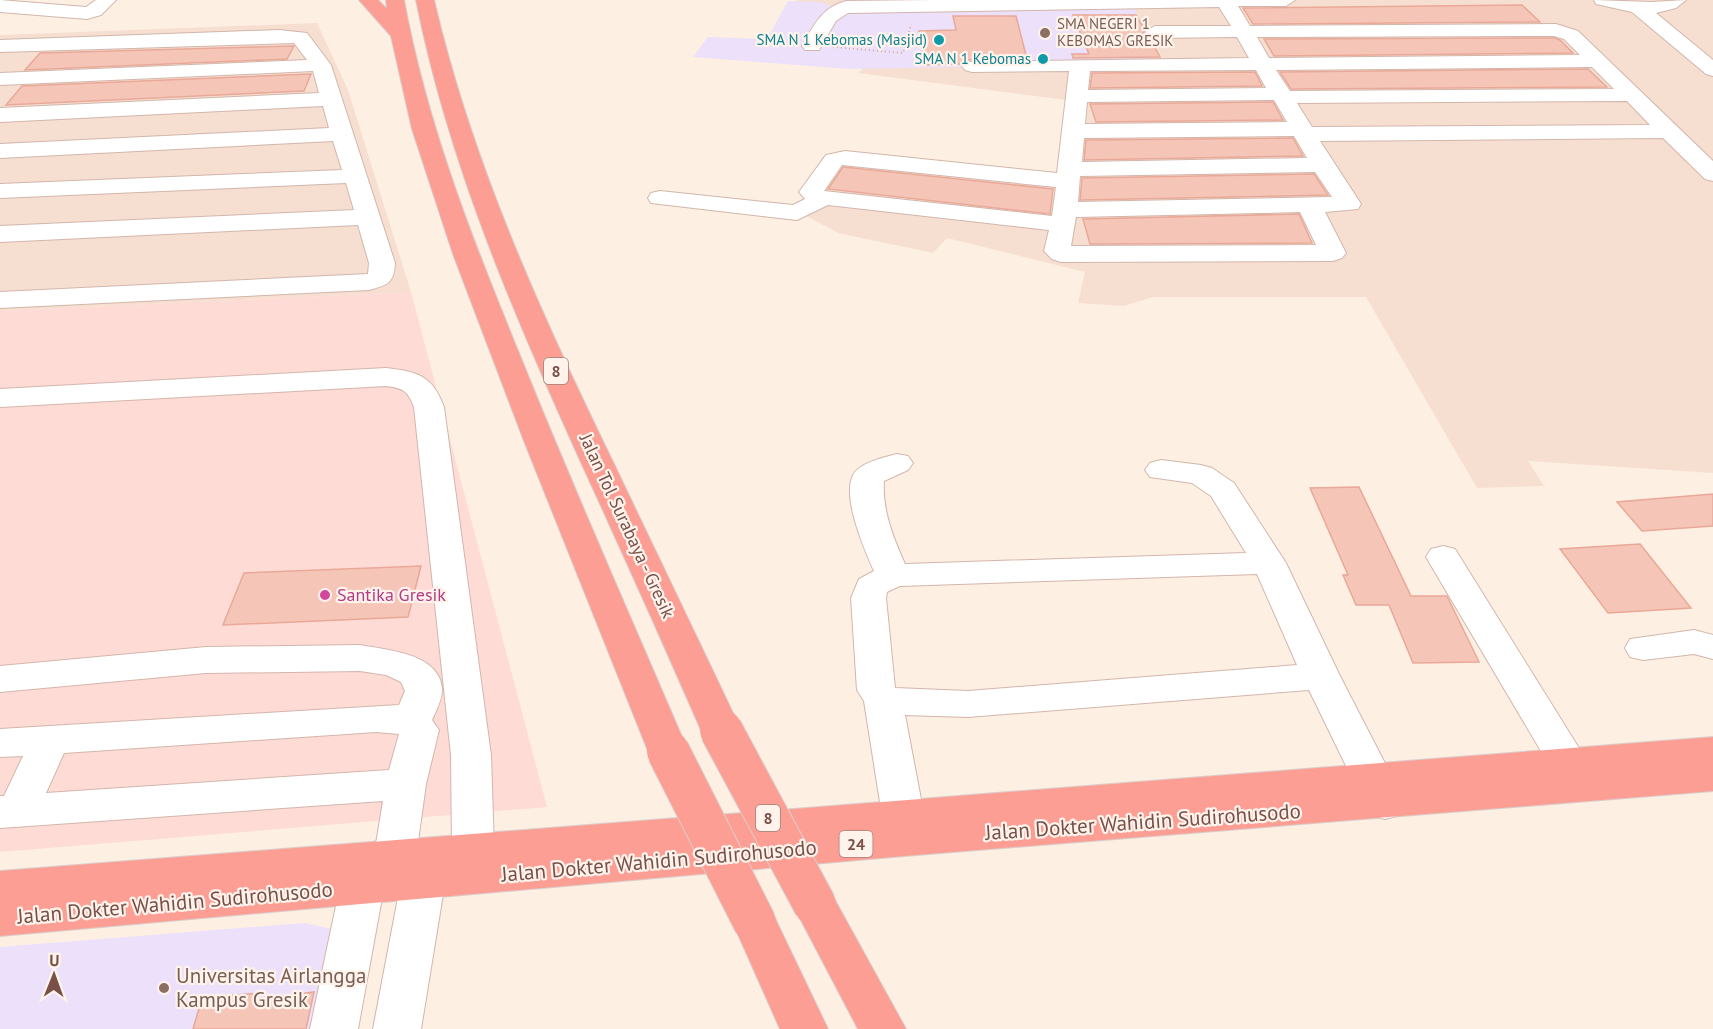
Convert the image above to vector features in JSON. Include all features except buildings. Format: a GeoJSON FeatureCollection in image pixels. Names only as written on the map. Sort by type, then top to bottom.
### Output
{"type":"FeatureCollection","features":[{"type":"Feature","properties":{"kind":"highway"},"geometry":{"type":"LineString","coordinates":[[368,0],[400,34]]}},
{"type":"Feature","properties":{"kind":"highway","name":"8"},"geometry":{"type":"LineString","coordinates":[[395,0],[407,75],[456,229],[534,430],[668,751],[755,923],[804,1029]]}},
{"type":"Feature","properties":{"kind":"highway","name":"Jalan Tol Surabaya - Gresik"},"geometry":{"type":"LineString","coordinates":[[425,0],[431,33],[460,137],[497,237],[550,360],[721,730],[882,1029]]}},
{"type":"Feature","properties":{"kind":"highway","name":"Jalan Dokter Wahidin Sudirohusodo"},"geometry":{"type":"LineString","coordinates":[[0,888],[409,869],[904,840],[1379,791],[1568,763],[1713,751]]}},
{"type":"Feature","properties":{"kind":"highway","name":"Jalan Dokter Wahidin Sudirohusodo"},"geometry":{"type":"LineString","coordinates":[[0,918],[362,887],[472,849],[903,815],[1713,776]]}},
{"type":"Feature","properties":{"kind":"street"},"geometry":{"type":"LineString","coordinates":[[0,6],[87,13],[94,11],[106,0]]}},
{"type":"Feature","properties":{"kind":"street"},"geometry":{"type":"LineString","coordinates":[[812,46],[827,18],[836,9],[1286,0]]}},
{"type":"Feature","properties":{"kind":"street"},"geometry":{"type":"LineString","coordinates":[[1603,0],[1637,6],[1663,6],[1677,0]]}},
{"type":"Feature","properties":{"kind":"street"},"geometry":{"type":"LineString","coordinates":[[1226,2],[1349,204],[1063,217],[824,198],[817,197],[811,192],[837,158],[1069,175],[1324,165]]}},
{"type":"Feature","properties":{"kind":"street"},"geometry":{"type":"LineString","coordinates":[[1637,6],[1713,70]]}},
{"type":"Feature","properties":{"kind":"street"},"geometry":{"type":"LineString","coordinates":[[1155,32],[1556,30],[1571,35],[1670,131],[1703,153],[1713,174]]}},
{"type":"Feature","properties":{"kind":"street"},"geometry":{"type":"LineString","coordinates":[[0,300],[375,281],[381,278],[382,263],[321,65],[300,37],[30,45],[2,48]]}},
{"type":"Feature","properties":{"kind":"street"},"geometry":{"type":"LineString","coordinates":[[0,79],[30,45]]}},
{"type":"Feature","properties":{"kind":"street"},"geometry":{"type":"LineString","coordinates":[[972,66],[1598,61]]}},
{"type":"Feature","properties":{"kind":"street"},"geometry":{"type":"LineString","coordinates":[[0,79],[321,65]]}},
{"type":"Feature","properties":{"kind":"street"},"geometry":{"type":"LineString","coordinates":[[1080,65],[1069,175],[1057,251],[1068,256],[1333,253],[1311,207]]}},
{"type":"Feature","properties":{"kind":"street"},"geometry":{"type":"LineString","coordinates":[[1077,96],[1634,95]]}},
{"type":"Feature","properties":{"kind":"street"},"geometry":{"type":"LineString","coordinates":[[0,115],[331,99]]}},
{"type":"Feature","properties":{"kind":"street"},"geometry":{"type":"LineString","coordinates":[[1073,131],[1670,131]]}},
{"type":"Feature","properties":{"kind":"street"},"geometry":{"type":"LineString","coordinates":[[0,151],[341,134]]}},
{"type":"Feature","properties":{"kind":"street"},"geometry":{"type":"LineString","coordinates":[[0,191],[355,176]]}},
{"type":"Feature","properties":{"kind":"street"},"geometry":{"type":"LineString","coordinates":[[660,198],[797,213],[824,198]]}},
{"type":"Feature","properties":{"kind":"street"},"geometry":{"type":"LineString","coordinates":[[0,234],[368,217]]}},
{"type":"Feature","properties":{"kind":"street"},"geometry":{"type":"LineString","coordinates":[[0,398],[386,376],[412,380],[424,390],[429,407],[471,755],[472,849]]}},
{"type":"Feature","properties":{"kind":"street"},"geometry":{"type":"LineString","coordinates":[[894,575],[883,554],[866,500],[868,476],[897,463]]}},
{"type":"Feature","properties":{"kind":"street"},"geometry":{"type":"LineString","coordinates":[[1161,470],[1201,476],[1223,490],[1269,563],[1321,676],[1379,791]]}},
{"type":"Feature","properties":{"kind":"street"},"geometry":{"type":"LineString","coordinates":[[1443,557],[1568,763]]}},
{"type":"Feature","properties":{"kind":"street"},"geometry":{"type":"LineString","coordinates":[[903,815],[883,701],[876,690],[869,608],[870,590],[875,584],[894,575],[1269,563]]}},
{"type":"Feature","properties":{"kind":"street"},"geometry":{"type":"LineString","coordinates":[[1642,648],[1694,642],[1713,648]]}},
{"type":"Feature","properties":{"kind":"street"},"geometry":{"type":"LineString","coordinates":[[0,679],[206,660],[360,658],[394,664],[414,673],[422,681],[424,690],[412,722]]}},
{"type":"Feature","properties":{"kind":"street"},"geometry":{"type":"LineString","coordinates":[[883,701],[968,704],[1321,676]]}},
{"type":"Feature","properties":{"kind":"street"},"geometry":{"type":"LineString","coordinates":[[0,743],[376,718],[398,718],[412,722],[419,730],[406,784],[409,869],[397,1029]]}},
{"type":"Feature","properties":{"kind":"street"},"geometry":{"type":"LineString","coordinates":[[9,811],[51,738]]}},
{"type":"Feature","properties":{"kind":"street"},"geometry":{"type":"LineString","coordinates":[[9,811],[406,784]]}},
{"type":"Feature","properties":{"kind":"street"},"geometry":{"type":"LineString","coordinates":[[334,1029],[362,887]]}},
{"type":"Feature","properties":{"kind":"path"},"geometry":{"type":"LineString","coordinates":[[812,46],[903,52],[916,6]]}},
{"type":"Feature","properties":{"kind":"shaded area"},"geometry":{"type":"Polygon","coordinates":[[[797,0],[1713,0],[1713,473],[1528,461],[1544,486],[1477,488],[1366,297],[1153,297],[1124,306],[1078,303],[1085,272],[947,238],[933,253],[838,233],[797,211],[823,156],[1061,180],[1074,101],[858,73],[864,67],[763,44],[797,0]]]}},
{"type":"Feature","properties":{"kind":"shaded area"},"geometry":{"type":"Polygon","coordinates":[[[788,1],[818,2],[847,10],[1135,9],[1153,64],[848,69],[693,57],[708,37],[767,39],[788,1]]]}},
{"type":"Feature","properties":{"kind":"shaded area"},"geometry":{"type":"Polygon","coordinates":[[[317,23],[348,90],[411,292],[0,311],[0,35],[317,23]]]}},
{"type":"Feature","properties":{"kind":"shaded area"},"geometry":{"type":"Polygon","coordinates":[[[411,292],[547,807],[0,852],[0,311],[411,292]]]}},
{"type":"Feature","properties":{"kind":"shaded area","name":"Universitas Airlangga Kampus Gresik"},"geometry":{"type":"Polygon","coordinates":[[[305,923],[340,931],[318,1029],[0,1029],[0,947],[305,923]]]}},
{"type":"Feature","properties":{"kind":"place","name":"SMA NEGERI 1 KEBOMAS GRESIK"},"geometry":{"type":"Point","coordinates":[1045,33]}},
{"type":"Feature","properties":{"kind":"place","name":"SMA N 1 Kebomas (Masjid)"},"geometry":{"type":"Point","coordinates":[939,40]}},
{"type":"Feature","properties":{"kind":"place","name":"SMA N 1 Kebomas"},"geometry":{"type":"Point","coordinates":[1043,59]}},
{"type":"Feature","properties":{"kind":"place","name":"Santika Gresik"},"geometry":{"type":"Point","coordinates":[325,595]}},
{"type":"Feature","properties":{"kind":"place","name":"Universitas Airlangga Kampus Gresik"},"geometry":{"type":"Point","coordinates":[164,988]}}]}
